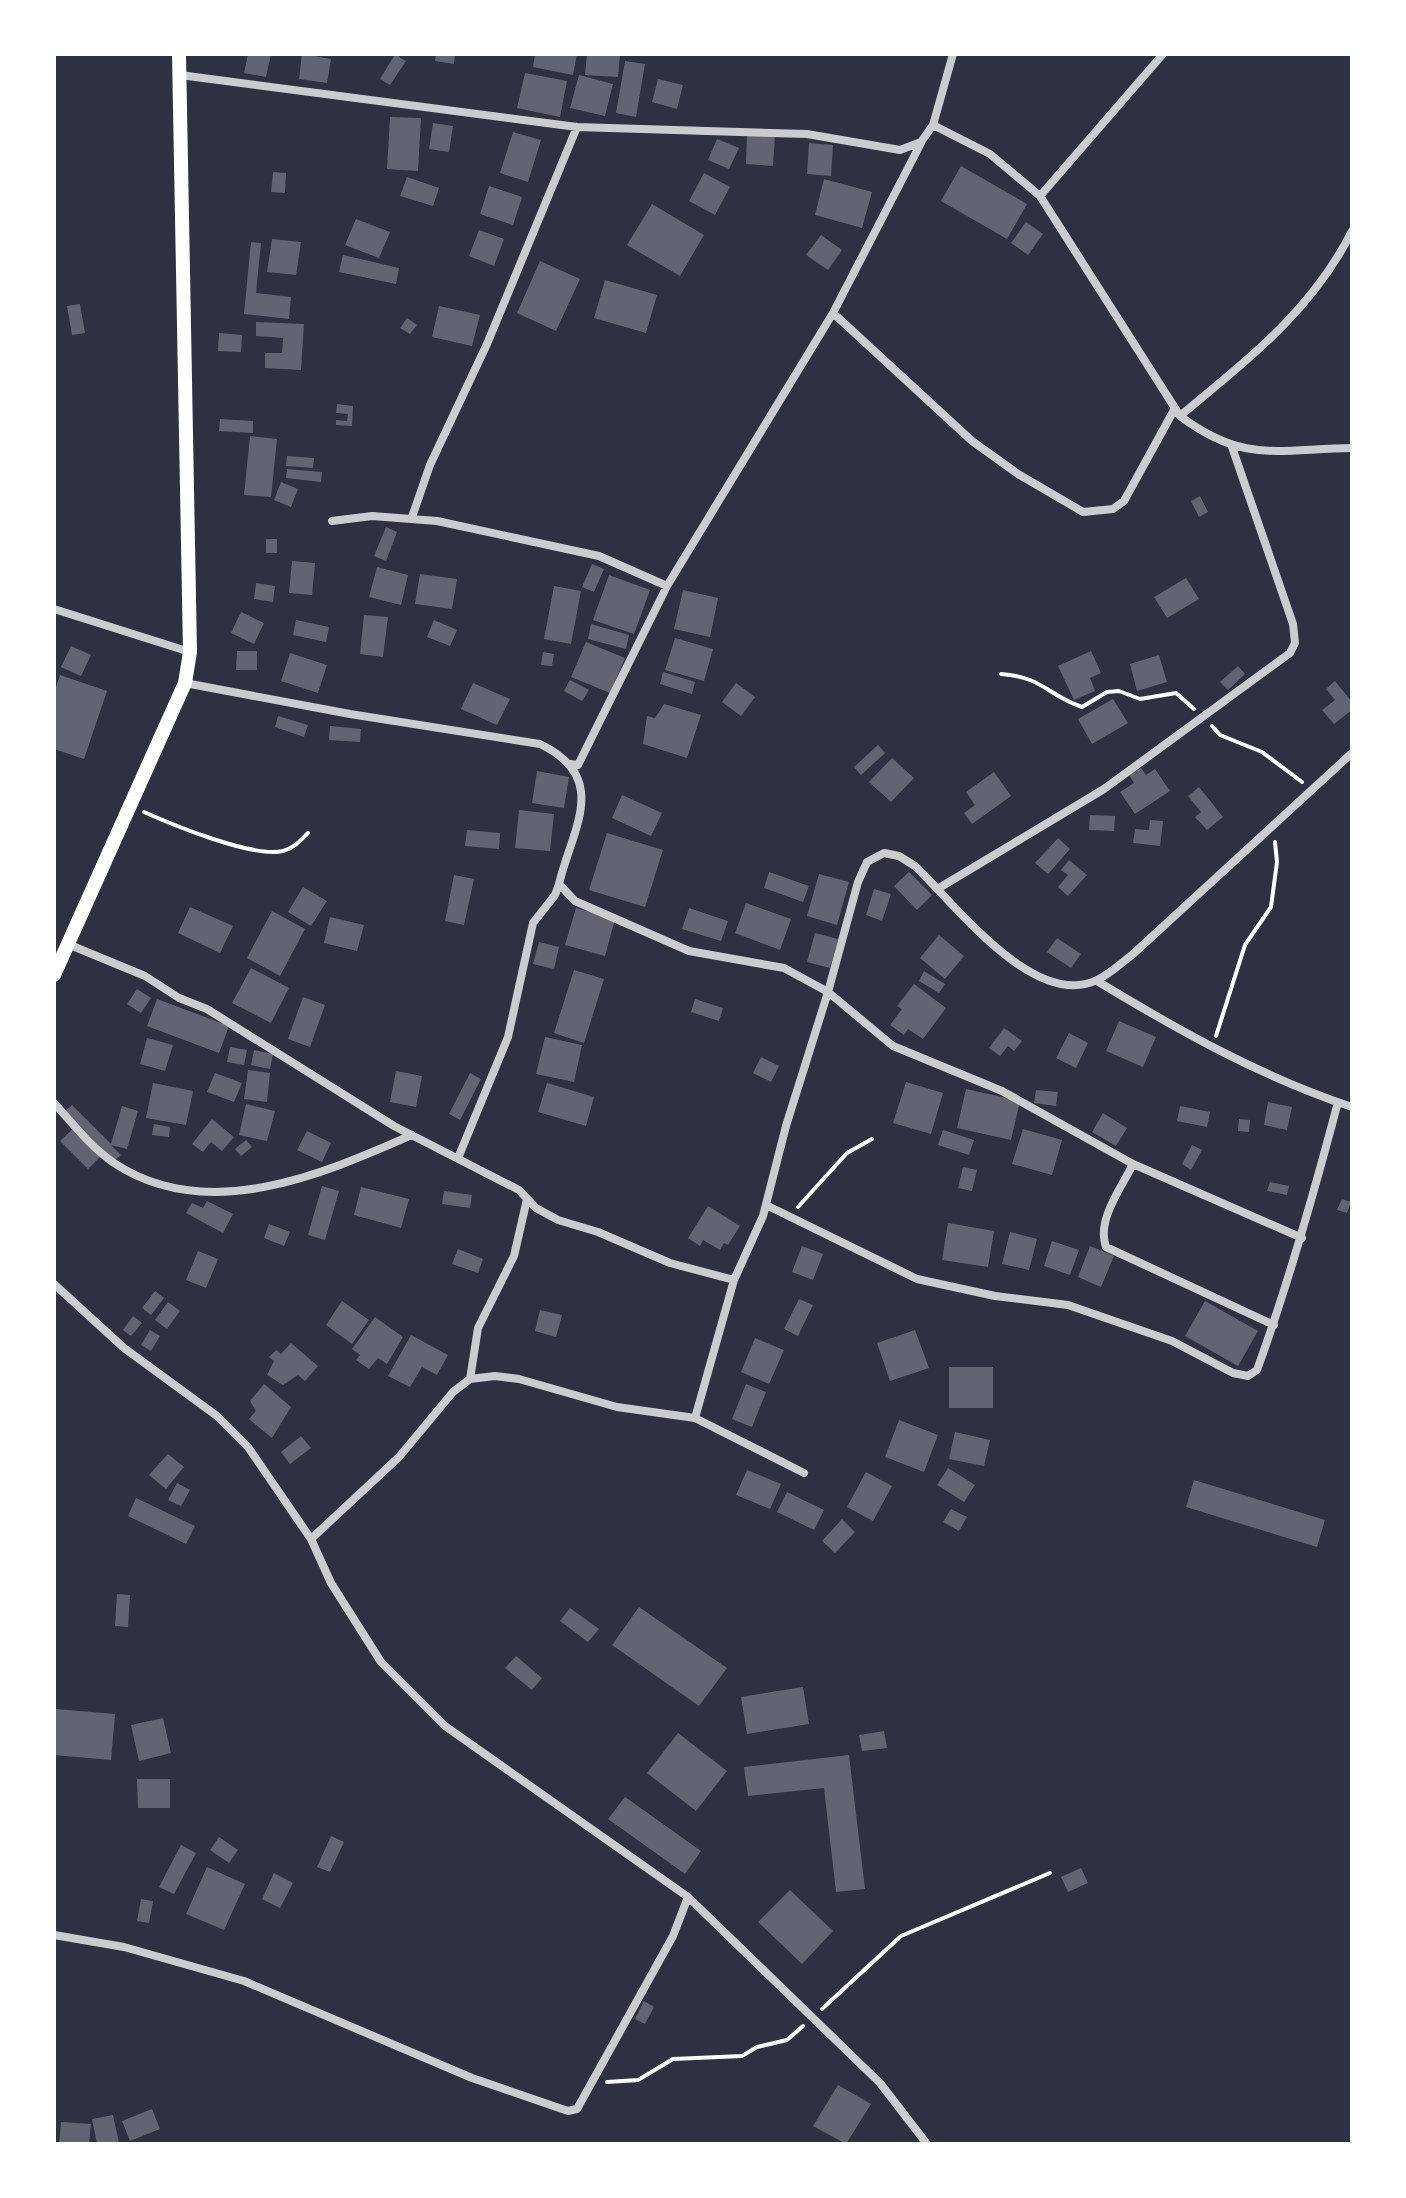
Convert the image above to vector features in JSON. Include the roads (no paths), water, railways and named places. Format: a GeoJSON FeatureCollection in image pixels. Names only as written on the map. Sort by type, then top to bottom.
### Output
{"type":"FeatureCollection","features":[{"type":"Feature","properties":{"kind":"main road"},"geometry":{"type":"LineString","coordinates":[[54,975],[185,683],[190,652],[179,54]]}},
{"type":"Feature","properties":{"kind":"street"},"geometry":{"type":"LineString","coordinates":[[570,764],[578,765],[667,586],[833,313],[921,142],[933,125],[953,54]]}},
{"type":"Feature","properties":{"kind":"street"},"geometry":{"type":"LineString","coordinates":[[1040,196],[1163,54]]}},
{"type":"Feature","properties":{"kind":"street"},"geometry":{"type":"LineString","coordinates":[[180,75],[577,127],[807,134],[900,150],[921,142]]}},
{"type":"Feature","properties":{"kind":"street"},"geometry":{"type":"LineString","coordinates":[[933,125],[990,154],[1040,196],[1065,231],[1177,413],[1208,437],[1232,447],[1260,451],[1352,448]]}},
{"type":"Feature","properties":{"kind":"street"},"geometry":{"type":"LineString","coordinates":[[412,517],[430,465],[487,344],[577,127]]}},
{"type":"Feature","properties":{"kind":"street"},"geometry":{"type":"LineString","coordinates":[[833,313],[972,441],[1054,498],[1083,512],[1113,509],[1124,501],[1177,413],[1297,313],[1324,282],[1352,231]]}},
{"type":"Feature","properties":{"kind":"street"},"geometry":{"type":"LineString","coordinates":[[939,888],[1104,789],[1290,653],[1295,643],[1293,624],[1232,447]]}},
{"type":"Feature","properties":{"kind":"street"},"geometry":{"type":"LineString","coordinates":[[332,521],[412,517],[599,556],[667,586]]}},
{"type":"Feature","properties":{"kind":"street"},"geometry":{"type":"LineString","coordinates":[[54,609],[190,652]]}},
{"type":"Feature","properties":{"kind":"street"},"geometry":{"type":"LineString","coordinates":[[185,683],[350,714],[540,744],[570,764],[579,779],[582,805],[559,884],[555,895],[533,923],[508,1037],[458,1158]]}},
{"type":"Feature","properties":{"kind":"street"},"geometry":{"type":"LineString","coordinates":[[695,1418],[734,1280],[766,1205],[786,1126],[858,882],[867,862],[884,853],[899,856],[939,888],[1017,965],[1054,984],[1077,985],[1097,981],[1132,955],[1352,753]]}},
{"type":"Feature","properties":{"kind":"street"},"geometry":{"type":"LineString","coordinates":[[559,884],[575,901],[689,951],[784,968],[828,992],[893,1046],[1002,1091],[1133,1164],[1302,1238]]}},
{"type":"Feature","properties":{"kind":"street"},"geometry":{"type":"LineString","coordinates":[[70,945],[145,976],[179,998],[207,1009],[412,1135],[519,1190],[558,1220],[598,1232],[670,1263],[734,1280]]}},
{"type":"Feature","properties":{"kind":"street"},"geometry":{"type":"LineString","coordinates":[[1097,981],[1213,1048],[1352,1107]]}},
{"type":"Feature","properties":{"kind":"street"},"geometry":{"type":"LineString","coordinates":[[766,1205],[917,1279],[995,1296],[1068,1305],[1172,1341],[1233,1373],[1248,1376],[1257,1370],[1274,1325],[1302,1238],[1338,1102]]}},
{"type":"Feature","properties":{"kind":"street"},"geometry":{"type":"LineString","coordinates":[[54,1103],[87,1140],[116,1164],[157,1183],[190,1188],[223,1190],[288,1184],[331,1170],[412,1135]]}},
{"type":"Feature","properties":{"kind":"street"},"geometry":{"type":"LineString","coordinates":[[1133,1164],[1105,1222],[1102,1237],[1106,1247],[1274,1325]]}},
{"type":"Feature","properties":{"kind":"street"},"geometry":{"type":"LineString","coordinates":[[470,1379],[478,1328],[514,1256],[527,1199]]}},
{"type":"Feature","properties":{"kind":"street"},"geometry":{"type":"LineString","coordinates":[[54,1284],[124,1348],[227,1426],[248,1447],[311,1539],[331,1583],[381,1662],[445,1726],[688,1897],[880,2083],[927,2144]]}},
{"type":"Feature","properties":{"kind":"street"},"geometry":{"type":"LineString","coordinates":[[311,1539],[399,1457],[453,1392],[470,1379],[495,1376],[519,1379],[617,1407],[695,1418],[804,1473]]}},
{"type":"Feature","properties":{"kind":"street"},"geometry":{"type":"LineString","coordinates":[[54,1935],[124,1947],[244,1981],[472,2078],[559,2110],[577,2109],[673,1936],[688,1897]]}}]}
